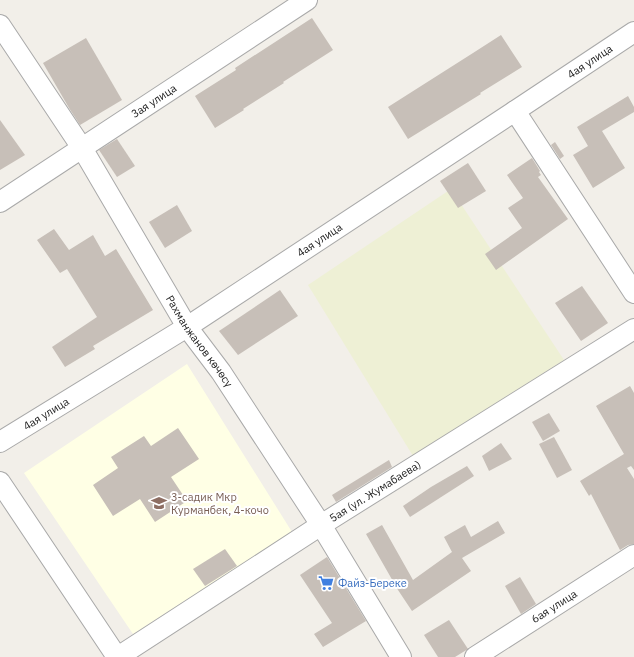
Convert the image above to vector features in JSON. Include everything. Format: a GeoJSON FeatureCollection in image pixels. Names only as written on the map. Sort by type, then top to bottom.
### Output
{"type":"FeatureCollection","features":[{"type":"Feature","properties":{"kind":"street","name":"3ая улица"},"geometry":{"type":"LineString","coordinates":[[0,202],[307,0]]}},
{"type":"Feature","properties":{"kind":"street","name":"Рахманжанов көчөсү"},"geometry":{"type":"LineString","coordinates":[[0,25],[82,148],[187,326],[221,372],[321,525],[401,657]]}},
{"type":"Feature","properties":{"kind":"street","name":"4ая улица"},"geometry":{"type":"LineString","coordinates":[[0,442],[187,326],[634,32]]}},
{"type":"Feature","properties":{"kind":"street"},"geometry":{"type":"LineString","coordinates":[[515,111],[634,293]]}},
{"type":"Feature","properties":{"kind":"street","name":"5ая (ул. Жумабаева)"},"geometry":{"type":"LineString","coordinates":[[118,657],[321,525],[634,329]]}},
{"type":"Feature","properties":{"kind":"street"},"geometry":{"type":"LineString","coordinates":[[0,482],[118,657]]}},
{"type":"Feature","properties":{"kind":"street","name":"6ая улица"},"geometry":{"type":"LineString","coordinates":[[475,657],[634,556]]}},
{"type":"Feature","properties":{"kind":"shaded area"},"geometry":{"type":"Polygon","coordinates":[[[451,189],[564,360],[413,456],[308,285],[451,189]]]}},
{"type":"Feature","properties":{"kind":"shaded area","name":"3-садик Мкр Курманбек, 4-кочо"},"geometry":{"type":"Polygon","coordinates":[[[187,364],[292,532],[133,634],[24,473],[187,364]]]}},
{"type":"Feature","properties":{"kind":"building"},"geometry":{"type":"Polygon","coordinates":[[[312,18],[333,50],[215,128],[195,96],[312,18]]]}},
{"type":"Feature","properties":{"kind":"building"},"geometry":{"type":"Polygon","coordinates":[[[501,35],[522,67],[408,139],[388,107],[501,35]]]}},
{"type":"Feature","properties":{"kind":"building"},"geometry":{"type":"Polygon","coordinates":[[[86,38],[122,100],[80,125],[43,63],[86,38]]]}},
{"type":"Feature","properties":{"kind":"building"},"geometry":{"type":"Polygon","coordinates":[[[628,96],[634,107],[634,112],[602,131],[625,168],[593,188],[573,155],[588,146],[577,127],[628,96]]]}},
{"type":"Feature","properties":{"kind":"building"},"geometry":{"type":"Polygon","coordinates":[[[0,120],[25,155],[0,170],[0,120]]]}},
{"type":"Feature","properties":{"kind":"building"},"geometry":{"type":"Polygon","coordinates":[[[117,139],[135,166],[117,177],[99,150],[117,139]]]}},
{"type":"Feature","properties":{"kind":"building"},"geometry":{"type":"Polygon","coordinates":[[[555,142],[564,156],[560,159],[551,145],[555,142]]]}},
{"type":"Feature","properties":{"kind":"building"},"geometry":{"type":"Polygon","coordinates":[[[532,158],[540,171],[539,172],[541,175],[538,177],[568,219],[496,270],[485,254],[522,228],[508,208],[523,198],[507,175],[532,158]]]}},
{"type":"Feature","properties":{"kind":"building"},"geometry":{"type":"Polygon","coordinates":[[[468,163],[486,191],[458,208],[440,181],[468,163]]]}},
{"type":"Feature","properties":{"kind":"building"},"geometry":{"type":"Polygon","coordinates":[[[177,205],[192,231],[165,248],[149,222],[177,205]]]}},
{"type":"Feature","properties":{"kind":"building"},"geometry":{"type":"Polygon","coordinates":[[[54,229],[69,250],[93,235],[105,256],[116,249],[153,310],[93,346],[95,349],[65,367],[52,347],[97,317],[67,269],[60,273],[37,240],[54,229]]]}},
{"type":"Feature","properties":{"kind":"building"},"geometry":{"type":"Polygon","coordinates":[[[582,286],[608,323],[581,341],[555,303],[582,286]]]}},
{"type":"Feature","properties":{"kind":"building"},"geometry":{"type":"Polygon","coordinates":[[[280,290],[298,316],[238,355],[219,331],[280,290]]]}},
{"type":"Feature","properties":{"kind":"building"},"geometry":{"type":"Polygon","coordinates":[[[630,386],[634,393],[634,470],[631,466],[627,468],[634,479],[634,544],[628,545],[620,550],[591,494],[589,496],[580,481],[624,454],[596,406],[630,386]]]}},
{"type":"Feature","properties":{"kind":"building"},"geometry":{"type":"Polygon","coordinates":[[[549,413],[560,431],[543,441],[532,422],[549,413]]]}},
{"type":"Feature","properties":{"kind":"building"},"geometry":{"type":"Polygon","coordinates":[[[178,428],[199,459],[171,477],[187,501],[155,522],[140,499],[113,516],[93,485],[118,468],[111,457],[144,436],[151,446],[178,428]]]}},
{"type":"Feature","properties":{"kind":"building"},"geometry":{"type":"Polygon","coordinates":[[[554,437],[572,470],[557,478],[539,444],[554,437]]]}},
{"type":"Feature","properties":{"kind":"building"},"geometry":{"type":"Polygon","coordinates":[[[501,443],[512,459],[489,471],[482,456],[501,443]]]}},
{"type":"Feature","properties":{"kind":"building"},"geometry":{"type":"Polygon","coordinates":[[[389,460],[392,467],[336,502],[332,495],[389,460]]]}},
{"type":"Feature","properties":{"kind":"building"},"geometry":{"type":"Polygon","coordinates":[[[467,466],[474,476],[410,517],[403,506],[431,487],[467,466]]]}},
{"type":"Feature","properties":{"kind":"building"},"geometry":{"type":"Polygon","coordinates":[[[498,521],[505,533],[462,558],[471,571],[412,611],[398,590],[366,534],[382,525],[413,580],[452,552],[444,537],[465,525],[471,537],[498,521]]]}},
{"type":"Feature","properties":{"kind":"building"},"geometry":{"type":"Polygon","coordinates":[[[225,549],[237,566],[205,586],[193,569],[225,549]]]}},
{"type":"Feature","properties":{"kind":"building"},"geometry":{"type":"Polygon","coordinates":[[[327,557],[366,621],[323,647],[314,634],[332,623],[300,575],[327,557]]]}},
{"type":"Feature","properties":{"kind":"building"},"geometry":{"type":"Polygon","coordinates":[[[520,577],[536,604],[521,614],[505,586],[520,577]]]}},
{"type":"Feature","properties":{"kind":"building"},"geometry":{"type":"Polygon","coordinates":[[[449,620],[468,649],[455,657],[438,657],[424,635],[449,620]]]}},
{"type":"Feature","properties":{"kind":"place","name":"3-садик Мкр Курманбек, 4-кочо"},"geometry":{"type":"Point","coordinates":[159,503]}},
{"type":"Feature","properties":{"kind":"place","name":"Файз-Береке"},"geometry":{"type":"Point","coordinates":[326,583]}}]}
